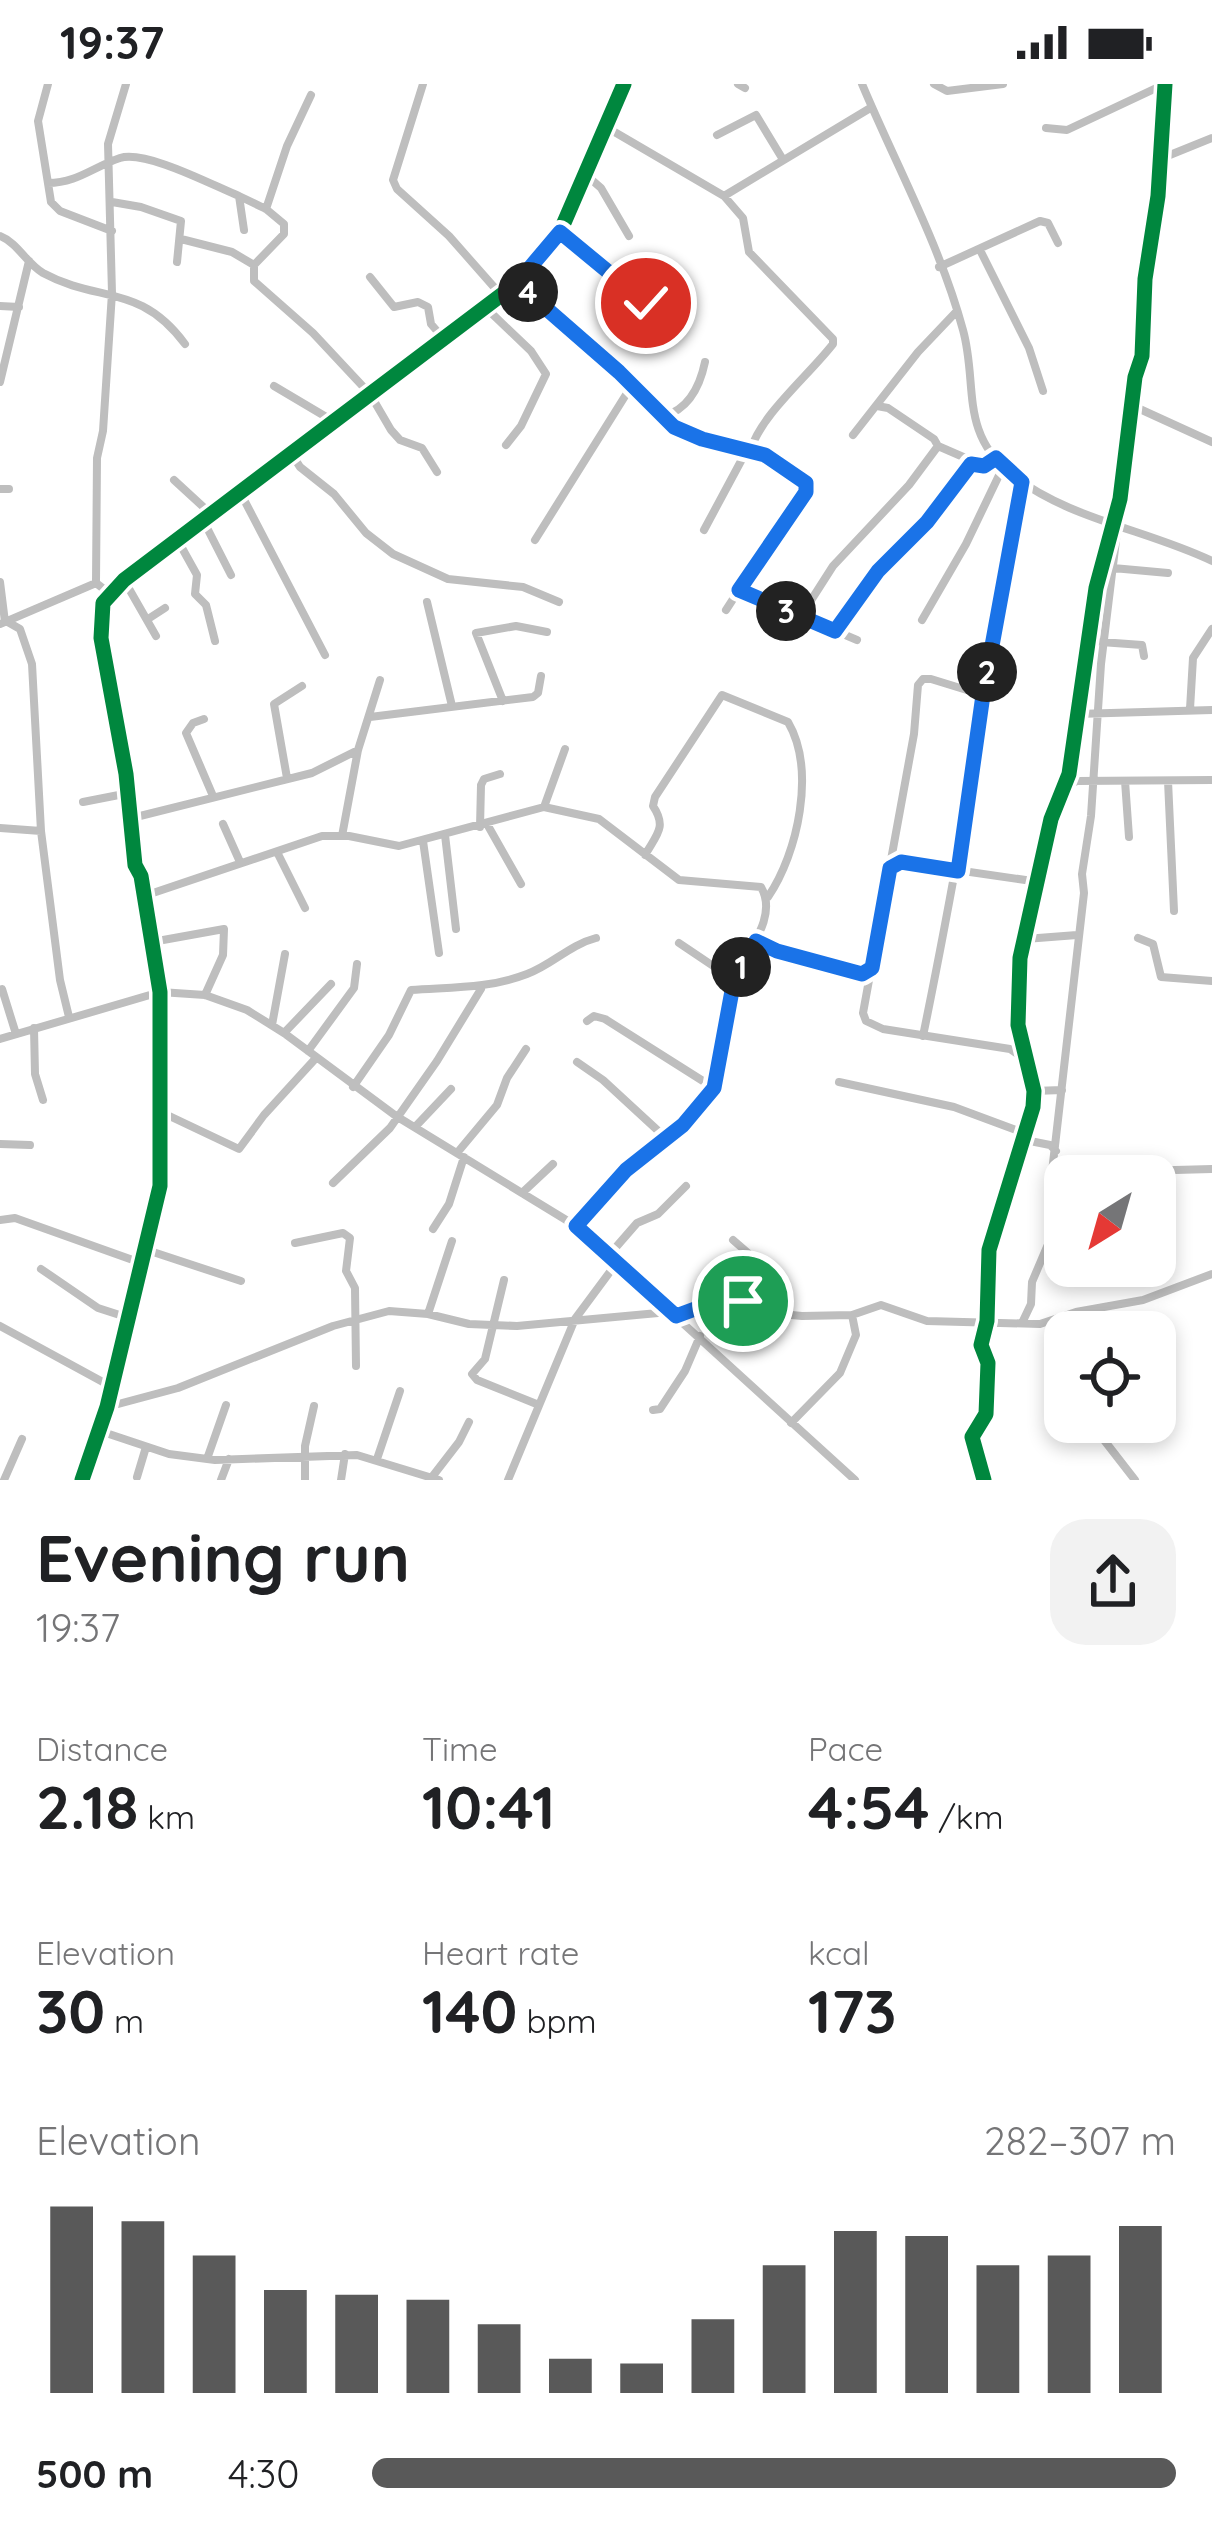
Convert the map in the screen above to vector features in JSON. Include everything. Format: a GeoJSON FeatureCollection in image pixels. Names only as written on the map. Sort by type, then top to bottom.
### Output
{"type":"FeatureCollection","features":[{"type":"Feature","properties":{"kind":"street"},"geometry":{"type":"LineString","coordinates":[[48,84],[38,121],[54,207]]}},
{"type":"Feature","properties":{"kind":"street"},"geometry":{"type":"LineString","coordinates":[[96,583],[97,458],[112,293],[108,144],[126,84]]}},
{"type":"Feature","properties":{"kind":"street"},"geometry":{"type":"LineString","coordinates":[[423,84],[393,180],[501,295]]}},
{"type":"Feature","properties":{"kind":"street"},"geometry":{"type":"LineString","coordinates":[[82,1480],[100,1431],[144,1264],[160,1186],[163,1113],[160,992],[134,860],[129,793],[101,638],[101,608],[124,580],[517,283],[560,232],[624,84]]}},
{"type":"Feature","properties":{"kind":"street"},"geometry":{"type":"LineString","coordinates":[[862,84],[964,332],[973,417],[996,458],[1022,482],[1212,561]]}},
{"type":"Feature","properties":{"kind":"street"},"geometry":{"type":"LineString","coordinates":[[934,84],[947,92],[1003,84]]}},
{"type":"Feature","properties":{"kind":"street"},"geometry":{"type":"LineString","coordinates":[[984,1480],[972,1437],[986,1414],[988,1364],[982,1342],[987,1321],[988,1250],[1026,1137],[1034,1091],[1020,1036],[1018,974],[1052,819],[1073,778],[1077,714],[1096,588],[1120,500],[1129,416],[1136,407],[1165,84],[1067,130],[1046,128]]}},
{"type":"Feature","properties":{"kind":"street"},"geometry":{"type":"LineString","coordinates":[[266,209],[311,95]]}},
{"type":"Feature","properties":{"kind":"street"},"geometry":{"type":"LineString","coordinates":[[724,196],[872,107]]}},
{"type":"Feature","properties":{"kind":"street"},"geometry":{"type":"LineString","coordinates":[[718,135],[756,115],[782,158]]}},
{"type":"Feature","properties":{"kind":"street"},"geometry":{"type":"LineString","coordinates":[[606,127],[724,196],[743,218],[749,252],[833,339],[795,391],[761,422],[704,530]]}},
{"type":"Feature","properties":{"kind":"street"},"geometry":{"type":"LineString","coordinates":[[1159,159],[1212,138]]}},
{"type":"Feature","properties":{"kind":"street"},"geometry":{"type":"LineString","coordinates":[[48,183],[70,183],[125,157],[138,158],[239,196],[282,220],[285,229],[254,265],[252,276],[370,394],[400,440],[422,448],[437,472]]}},
{"type":"Feature","properties":{"kind":"street"},"geometry":{"type":"LineString","coordinates":[[585,174],[601,188],[628,236]]}},
{"type":"Feature","properties":{"kind":"street"},"geometry":{"type":"LineString","coordinates":[[54,207],[70,183]]}},
{"type":"Feature","properties":{"kind":"street"},"geometry":{"type":"LineString","coordinates":[[239,196],[244,230]]}},
{"type":"Feature","properties":{"kind":"street"},"geometry":{"type":"LineString","coordinates":[[112,202],[178,219],[182,224],[177,262]]}},
{"type":"Feature","properties":{"kind":"street"},"geometry":{"type":"LineString","coordinates":[[54,207],[112,231]]}},
{"type":"Feature","properties":{"kind":"street"},"geometry":{"type":"LineString","coordinates":[[940,267],[1045,220],[1058,243]]}},
{"type":"Feature","properties":{"kind":"street"},"geometry":{"type":"LineString","coordinates":[[560,232],[646,303]]}},
{"type":"Feature","properties":{"kind":"street"},"geometry":{"type":"LineString","coordinates":[[0,236],[53,277],[158,312],[184,344]]}},
{"type":"Feature","properties":{"kind":"street"},"geometry":{"type":"LineString","coordinates":[[181,239],[232,252],[254,265]]}},
{"type":"Feature","properties":{"kind":"street"},"geometry":{"type":"LineString","coordinates":[[980,250],[1029,348],[1042,391]]}},
{"type":"Feature","properties":{"kind":"street"},"geometry":{"type":"LineString","coordinates":[[0,382],[29,261]]}},
{"type":"Feature","properties":{"kind":"street"},"geometry":{"type":"LineString","coordinates":[[370,277],[394,307],[418,302],[428,307],[431,324],[443,338]]}},
{"type":"Feature","properties":{"kind":"street"},"geometry":{"type":"LineString","coordinates":[[517,283],[682,432],[750,449],[776,461],[808,488],[726,610]]}},
{"type":"Feature","properties":{"kind":"street"},"geometry":{"type":"LineString","coordinates":[[0,306],[19,307]]}},
{"type":"Feature","properties":{"kind":"street"},"geometry":{"type":"LineString","coordinates":[[485,307],[531,351],[546,374],[521,426],[506,445]]}},
{"type":"Feature","properties":{"kind":"street"},"geometry":{"type":"LineString","coordinates":[[853,435],[956,312]]}},
{"type":"Feature","properties":{"kind":"street"},"geometry":{"type":"LineString","coordinates":[[662,416],[680,410],[692,397],[705,362]]}},
{"type":"Feature","properties":{"kind":"street"},"geometry":{"type":"LineString","coordinates":[[274,386],[334,421]]}},
{"type":"Feature","properties":{"kind":"street"},"geometry":{"type":"LineString","coordinates":[[535,540],[632,386]]}},
{"type":"Feature","properties":{"kind":"street"},"geometry":{"type":"LineString","coordinates":[[880,402],[938,446],[971,464],[984,466],[996,458]]}},
{"type":"Feature","properties":{"kind":"street"},"geometry":{"type":"LineString","coordinates":[[1136,407],[1212,442]]}},
{"type":"Feature","properties":{"kind":"street"},"geometry":{"type":"LineString","coordinates":[[801,616],[833,566],[909,485],[938,446]]}},
{"type":"Feature","properties":{"kind":"street"},"geometry":{"type":"LineString","coordinates":[[291,453],[373,540],[393,554],[439,577],[523,586],[559,602]]}},
{"type":"Feature","properties":{"kind":"street"},"geometry":{"type":"LineString","coordinates":[[835,631],[878,571],[927,522],[971,464]]}},
{"type":"Feature","properties":{"kind":"street"},"geometry":{"type":"LineString","coordinates":[[922,620],[1004,467]]}},
{"type":"Feature","properties":{"kind":"street"},"geometry":{"type":"LineString","coordinates":[[174,480],[207,517],[231,575]]}},
{"type":"Feature","properties":{"kind":"street"},"geometry":{"type":"LineString","coordinates":[[923,1036],[958,871],[983,695],[1022,482]]}},
{"type":"Feature","properties":{"kind":"street"},"geometry":{"type":"LineString","coordinates":[[240,492],[325,655]]}},
{"type":"Feature","properties":{"kind":"street"},"geometry":{"type":"LineString","coordinates":[[1022,1323],[1049,1242],[1049,1198],[1115,523]]}},
{"type":"Feature","properties":{"kind":"street"},"geometry":{"type":"LineString","coordinates":[[177,539],[195,568],[195,594],[206,605],[215,641]]}},
{"type":"Feature","properties":{"kind":"street"},"geometry":{"type":"LineString","coordinates":[[1114,568],[1168,573]]}},
{"type":"Feature","properties":{"kind":"street"},"geometry":{"type":"LineString","coordinates":[[124,580],[156,635]]}},
{"type":"Feature","properties":{"kind":"street"},"geometry":{"type":"LineString","coordinates":[[0,582],[4,622]]}},
{"type":"Feature","properties":{"kind":"street"},"geometry":{"type":"LineString","coordinates":[[96,583],[109,593]]}},
{"type":"Feature","properties":{"kind":"street"},"geometry":{"type":"LineString","coordinates":[[4,622],[96,583]]}},
{"type":"Feature","properties":{"kind":"street"},"geometry":{"type":"LineString","coordinates":[[739,590],[857,640]]}},
{"type":"Feature","properties":{"kind":"street"},"geometry":{"type":"LineString","coordinates":[[427,602],[452,706]]}},
{"type":"Feature","properties":{"kind":"street"},"geometry":{"type":"LineString","coordinates":[[148,619],[165,608]]}},
{"type":"Feature","properties":{"kind":"street"},"geometry":{"type":"LineString","coordinates":[[30,612],[20,629],[33,671],[41,831],[69,1017]]}},
{"type":"Feature","properties":{"kind":"street"},"geometry":{"type":"LineString","coordinates":[[4,622],[20,629]]}},
{"type":"Feature","properties":{"kind":"street"},"geometry":{"type":"LineString","coordinates":[[502,701],[476,633],[511,626],[548,632]]}},
{"type":"Feature","properties":{"kind":"street"},"geometry":{"type":"LineString","coordinates":[[1190,710],[1193,658],[1212,629]]}},
{"type":"Feature","properties":{"kind":"street"},"geometry":{"type":"LineString","coordinates":[[1090,641],[1142,645],[1144,656]]}},
{"type":"Feature","properties":{"kind":"street"},"geometry":{"type":"LineString","coordinates":[[370,717],[536,696],[541,676]]}},
{"type":"Feature","properties":{"kind":"street"},"geometry":{"type":"LineString","coordinates":[[983,695],[931,680],[923,679],[918,685],[894,863],[872,968],[864,978],[862,1010],[866,1022],[883,1029],[1010,1048],[1024,1058]]}},
{"type":"Feature","properties":{"kind":"street"},"geometry":{"type":"LineString","coordinates":[[342,836],[358,750],[380,680]]}},
{"type":"Feature","properties":{"kind":"street"},"geometry":{"type":"LineString","coordinates":[[287,778],[274,704],[302,686]]}},
{"type":"Feature","properties":{"kind":"street"},"geometry":{"type":"LineString","coordinates":[[576,1226],[626,1170],[667,1139],[714,1088],[734,980],[756,941],[766,899],[781,879],[800,812],[798,743],[788,722],[722,695],[655,796],[653,806],[661,824],[645,855]]}},
{"type":"Feature","properties":{"kind":"street"},"geometry":{"type":"LineString","coordinates":[[1077,714],[1212,710]]}},
{"type":"Feature","properties":{"kind":"street"},"geometry":{"type":"LineString","coordinates":[[203,718],[186,733],[213,796]]}},
{"type":"Feature","properties":{"kind":"street"},"geometry":{"type":"LineString","coordinates":[[544,807],[565,749]]}},
{"type":"Feature","properties":{"kind":"street"},"geometry":{"type":"LineString","coordinates":[[132,818],[321,769],[358,750]]}},
{"type":"Feature","properties":{"kind":"street"},"geometry":{"type":"LineString","coordinates":[[500,774],[481,784],[483,825],[521,884]]}},
{"type":"Feature","properties":{"kind":"street"},"geometry":{"type":"LineString","coordinates":[[1073,778],[1212,780]]}},
{"type":"Feature","properties":{"kind":"street"},"geometry":{"type":"LineString","coordinates":[[1126,781],[1129,837]]}},
{"type":"Feature","properties":{"kind":"street"},"geometry":{"type":"LineString","coordinates":[[1168,781],[1174,911]]}},
{"type":"Feature","properties":{"kind":"street"},"geometry":{"type":"LineString","coordinates":[[83,802],[129,793]]}},
{"type":"Feature","properties":{"kind":"street"},"geometry":{"type":"LineString","coordinates":[[144,896],[312,839],[342,836],[394,847],[544,807],[599,819],[679,880],[754,884],[764,890],[766,899]]}},
{"type":"Feature","properties":{"kind":"street"},"geometry":{"type":"LineString","coordinates":[[223,824],[240,862]]}},
{"type":"Feature","properties":{"kind":"street"},"geometry":{"type":"LineString","coordinates":[[0,828],[41,831]]}},
{"type":"Feature","properties":{"kind":"street"},"geometry":{"type":"LineString","coordinates":[[445,836],[456,929]]}},
{"type":"Feature","properties":{"kind":"street"},"geometry":{"type":"LineString","coordinates":[[423,841],[439,952]]}},
{"type":"Feature","properties":{"kind":"street"},"geometry":{"type":"LineString","coordinates":[[277,852],[305,908]]}},
{"type":"Feature","properties":{"kind":"street"},"geometry":{"type":"LineString","coordinates":[[894,863],[1040,882]]}},
{"type":"Feature","properties":{"kind":"street"},"geometry":{"type":"LineString","coordinates":[[152,942],[224,928],[223,955],[205,995]]}},
{"type":"Feature","properties":{"kind":"street"},"geometry":{"type":"LineString","coordinates":[[1024,939],[1077,935]]}},
{"type":"Feature","properties":{"kind":"street"},"geometry":{"type":"LineString","coordinates":[[352,1087],[383,1046],[407,993],[482,988],[532,973],[576,944],[596,938]]}},
{"type":"Feature","properties":{"kind":"street"},"geometry":{"type":"LineString","coordinates":[[1138,938],[1153,944],[1161,977],[1212,982]]}},
{"type":"Feature","properties":{"kind":"street"},"geometry":{"type":"LineString","coordinates":[[756,941],[864,978]]}},
{"type":"Feature","properties":{"kind":"street"},"geometry":{"type":"LineString","coordinates":[[679,944],[734,980]]}},
{"type":"Feature","properties":{"kind":"street"},"geometry":{"type":"LineString","coordinates":[[272,1025],[285,954]]}},
{"type":"Feature","properties":{"kind":"street"},"geometry":{"type":"LineString","coordinates":[[163,1113],[239,1149],[312,1054],[354,988],[357,964]]}},
{"type":"Feature","properties":{"kind":"street"},"geometry":{"type":"LineString","coordinates":[[284,1033],[331,984]]}},
{"type":"Feature","properties":{"kind":"street"},"geometry":{"type":"LineString","coordinates":[[333,1183],[390,1128],[482,988]]}},
{"type":"Feature","properties":{"kind":"street"},"geometry":{"type":"LineString","coordinates":[[2,989],[16,1034]]}},
{"type":"Feature","properties":{"kind":"street"},"geometry":{"type":"LineString","coordinates":[[0,1039],[160,992],[205,995],[247,1010],[396,1116],[576,1226],[700,1336],[843,1476],[855,1480]]}},
{"type":"Feature","properties":{"kind":"street"},"geometry":{"type":"LineString","coordinates":[[587,1021],[594,1016],[605,1019],[714,1088]]}},
{"type":"Feature","properties":{"kind":"street"},"geometry":{"type":"LineString","coordinates":[[34,1028],[35,1074],[44,1100]]}},
{"type":"Feature","properties":{"kind":"street"},"geometry":{"type":"LineString","coordinates":[[1010,1048],[1020,1036]]}},
{"type":"Feature","properties":{"kind":"street"},"geometry":{"type":"LineString","coordinates":[[433,1229],[449,1204],[460,1155],[497,1105],[526,1049]]}},
{"type":"Feature","properties":{"kind":"street"},"geometry":{"type":"LineString","coordinates":[[577,1062],[667,1139]]}},
{"type":"Feature","properties":{"kind":"street"},"geometry":{"type":"LineString","coordinates":[[839,1082],[953,1107],[1055,1150],[1138,1171],[1212,1169]]}},
{"type":"Feature","properties":{"kind":"street"},"geometry":{"type":"LineString","coordinates":[[415,1127],[452,1089]]}},
{"type":"Feature","properties":{"kind":"street"},"geometry":{"type":"LineString","coordinates":[[1034,1091],[1062,1090]]}},
{"type":"Feature","properties":{"kind":"street"},"geometry":{"type":"LineString","coordinates":[[0,1144],[30,1145]]}},
{"type":"Feature","properties":{"kind":"street"},"geometry":{"type":"LineString","coordinates":[[522,1193],[553,1164]]}},
{"type":"Feature","properties":{"kind":"street"},"geometry":{"type":"LineString","coordinates":[[610,1254],[637,1223],[658,1214],[686,1186]]}},
{"type":"Feature","properties":{"kind":"street"},"geometry":{"type":"LineString","coordinates":[[0,1220],[15,1218],[144,1264]]}},
{"type":"Feature","properties":{"kind":"street"},"geometry":{"type":"LineString","coordinates":[[295,1244],[343,1233],[350,1238],[346,1271],[355,1288],[356,1366]]}},
{"type":"Feature","properties":{"kind":"street"},"geometry":{"type":"LineString","coordinates":[[733,1240],[748,1253],[743,1301]]}},
{"type":"Feature","properties":{"kind":"street"},"geometry":{"type":"LineString","coordinates":[[428,1314],[452,1241]]}},
{"type":"Feature","properties":{"kind":"street"},"geometry":{"type":"LineString","coordinates":[[147,1250],[241,1281]]}},
{"type":"Feature","properties":{"kind":"street"},"geometry":{"type":"LineString","coordinates":[[508,1480],[575,1319],[618,1262]]}},
{"type":"Feature","properties":{"kind":"street"},"geometry":{"type":"LineString","coordinates":[[41,1269],[98,1308],[129,1318]]}},
{"type":"Feature","properties":{"kind":"street"},"geometry":{"type":"LineString","coordinates":[[107,1406],[193,1383],[389,1311],[494,1326],[677,1317],[722,1299],[781,1314],[852,1315],[880,1305],[927,1322],[1051,1322],[1084,1310],[1143,1300],[1212,1274]]}},
{"type":"Feature","properties":{"kind":"street"},"geometry":{"type":"LineString","coordinates":[[504,1280],[484,1359],[473,1377],[539,1406]]}},
{"type":"Feature","properties":{"kind":"street"},"geometry":{"type":"LineString","coordinates":[[791,1423],[840,1373],[856,1335],[852,1315]]}},
{"type":"Feature","properties":{"kind":"street"},"geometry":{"type":"LineString","coordinates":[[0,1326],[112,1387]]}},
{"type":"Feature","properties":{"kind":"street"},"geometry":{"type":"LineString","coordinates":[[653,1410],[660,1409],[676,1387],[700,1336]]}},
{"type":"Feature","properties":{"kind":"street"},"geometry":{"type":"LineString","coordinates":[[377,1459],[400,1391]]}},
{"type":"Feature","properties":{"kind":"street"},"geometry":{"type":"LineString","coordinates":[[207,1459],[226,1406]]}},
{"type":"Feature","properties":{"kind":"street"},"geometry":{"type":"LineString","coordinates":[[305,1480],[314,1406]]}},
{"type":"Feature","properties":{"kind":"street"},"geometry":{"type":"LineString","coordinates":[[100,1431],[146,1447],[207,1459],[345,1454],[377,1459],[436,1479],[469,1422]]}},
{"type":"Feature","properties":{"kind":"street"},"geometry":{"type":"LineString","coordinates":[[4,1480],[22,1439]]}},
{"type":"Feature","properties":{"kind":"street"},"geometry":{"type":"LineString","coordinates":[[1106,1443],[1135,1480]]}},
{"type":"Feature","properties":{"kind":"street"},"geometry":{"type":"LineString","coordinates":[[137,1477],[146,1447]]}},
{"type":"Feature","properties":{"kind":"street"},"geometry":{"type":"LineString","coordinates":[[341,1480],[345,1454]]}},
{"type":"Feature","properties":{"kind":"street"},"geometry":{"type":"LineString","coordinates":[[221,1480],[229,1459]]}},
{"type":"Feature","properties":{"kind":"cycle path"},"geometry":{"type":"LineString","coordinates":[[82,1480],[107,1407],[160,1186],[160,992],[141,876],[135,865],[126,774],[101,638],[103,603],[124,580],[517,283],[560,232],[624,84]]}},
{"type":"Feature","properties":{"kind":"cycle path"},"geometry":{"type":"LineString","coordinates":[[984,1480],[972,1437],[986,1414],[988,1363],[981,1345],[987,1321],[989,1250],[1033,1107],[1034,1091],[1018,1025],[1020,958],[1051,819],[1069,774],[1096,588],[1120,499],[1135,377],[1142,356],[1165,84]]}},
{"type":"Feature","properties":{"kind":"route"},"geometry":{"type":"LineString","coordinates":[[646,303],[560,232],[517,283],[674,427],[702,439],[751,449],[806,483],[806,492],[739,590],[835,631],[878,571],[927,522],[971,464],[990,465],[996,458],[1022,482],[983,695],[958,871],[901,862],[890,868],[877,952],[872,968],[862,974],[756,941],[734,980],[714,1088],[683,1125],[614,1182],[576,1226],[676,1316],[722,1299],[743,1301]]}}]}
